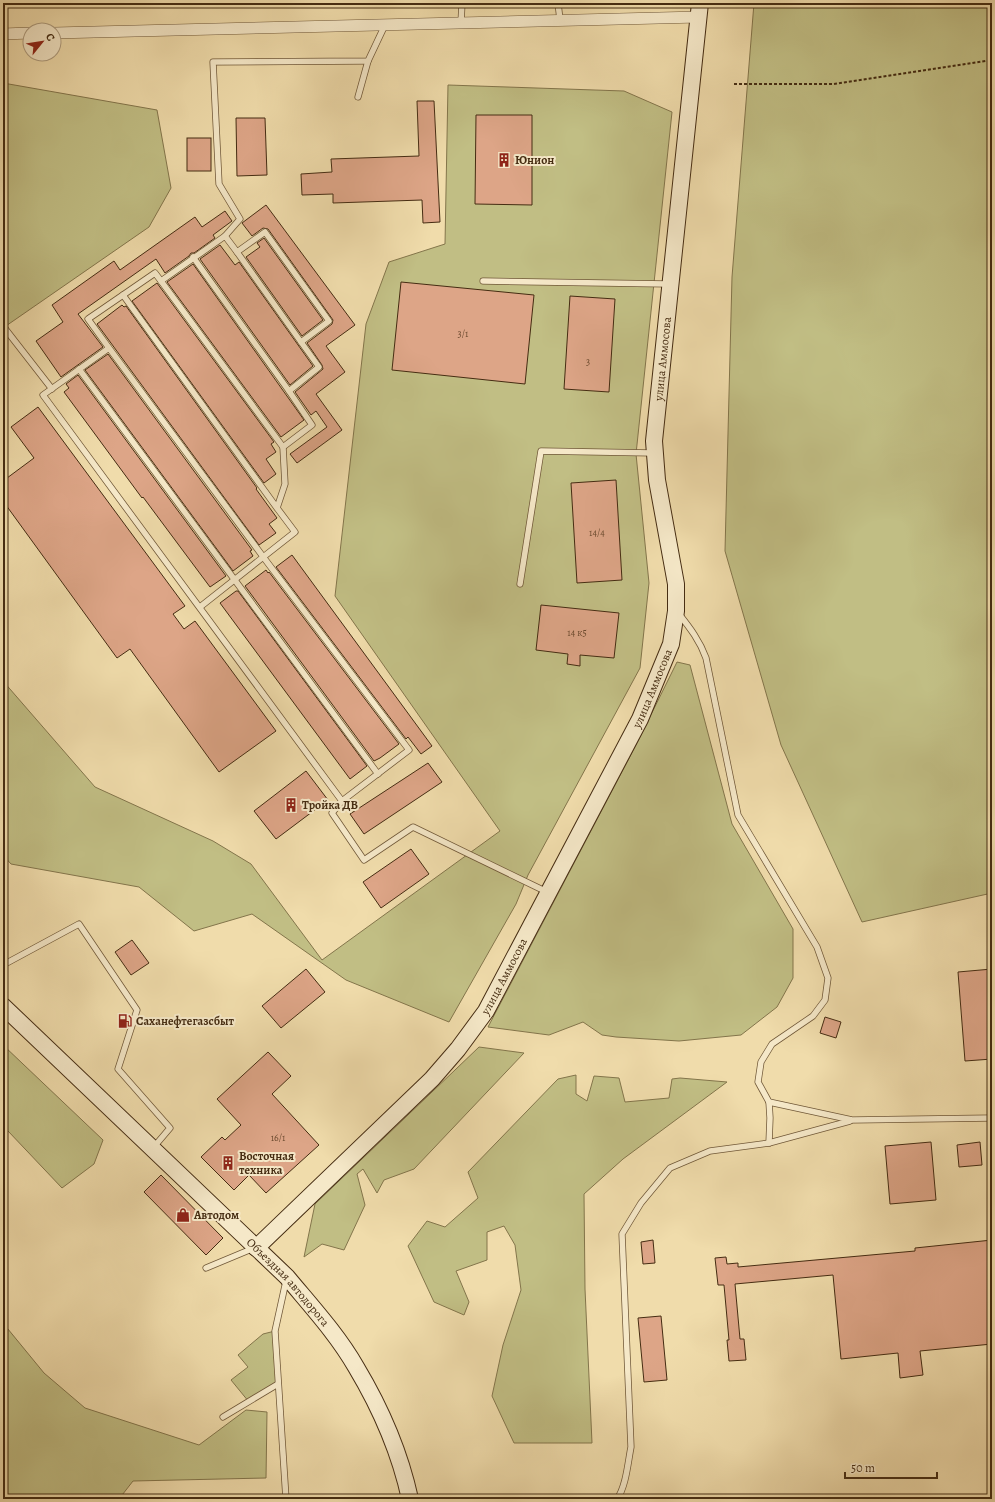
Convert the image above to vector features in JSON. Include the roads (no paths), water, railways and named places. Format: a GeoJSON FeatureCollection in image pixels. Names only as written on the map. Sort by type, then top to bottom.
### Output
{"type":"FeatureCollection","features":[{"type":"Feature","properties":{"kind":"street"},"geometry":{"type":"LineString","coordinates":[[62,33],[560,20],[699,10]]}},
{"type":"Feature","properties":{"kind":"street","name":"улица Аммосова"},"geometry":{"type":"LineString","coordinates":[[256,1248],[432,1079],[458,1049],[486,1011],[640,719],[671,644],[676,611],[676,584],[657,480],[654,441],[699,10]]}},
{"type":"Feature","properties":{"kind":"street"},"geometry":{"type":"LineString","coordinates":[[3,34],[22,33]]}},
{"type":"Feature","properties":{"kind":"street","name":"Объездная автодорога"},"geometry":{"type":"LineString","coordinates":[[3,1006],[287,1277],[327,1325],[356,1366],[386,1425],[410,1499]]}},
{"type":"Feature","properties":{"kind":"lane"},"geometry":{"type":"LineString","coordinates":[[461,23],[462,3]]}},
{"type":"Feature","properties":{"kind":"lane"},"geometry":{"type":"LineString","coordinates":[[558,3],[560,20]]}},
{"type":"Feature","properties":{"kind":"lane"},"geometry":{"type":"LineString","coordinates":[[358,97],[368,61],[385,25]]}},
{"type":"Feature","properties":{"kind":"lane"},"geometry":{"type":"LineString","coordinates":[[161,281],[193,257],[225,236],[240,219],[219,184],[213,62],[368,61]]}},
{"type":"Feature","properties":{"kind":"lane"},"geometry":{"type":"LineString","coordinates":[[237,252],[265,232],[329,321],[302,342]]}},
{"type":"Feature","properties":{"kind":"lane"},"geometry":{"type":"LineString","coordinates":[[225,236],[319,367],[289,391]]}},
{"type":"Feature","properties":{"kind":"lane"},"geometry":{"type":"LineString","coordinates":[[193,257],[312,425],[283,447]]}},
{"type":"Feature","properties":{"kind":"lane"},"geometry":{"type":"LineString","coordinates":[[277,508],[285,484],[283,447],[155,273],[88,319],[264,558],[409,750],[342,801],[332,813],[364,860],[413,827],[549,893]]}},
{"type":"Feature","properties":{"kind":"lane"},"geometry":{"type":"LineString","coordinates":[[483,281],[670,284]]}},
{"type":"Feature","properties":{"kind":"lane"},"geometry":{"type":"LineString","coordinates":[[123,295],[295,532],[235,581],[200,607]]}},
{"type":"Feature","properties":{"kind":"lane"},"geometry":{"type":"LineString","coordinates":[[3,326],[52,389]]}},
{"type":"Feature","properties":{"kind":"lane"},"geometry":{"type":"LineString","coordinates":[[109,348],[43,394],[342,801]]}},
{"type":"Feature","properties":{"kind":"lane"},"geometry":{"type":"LineString","coordinates":[[78,369],[378,774]]}},
{"type":"Feature","properties":{"kind":"lane"},"geometry":{"type":"LineString","coordinates":[[520,584],[542,451],[655,453]]}},
{"type":"Feature","properties":{"kind":"lane"},"geometry":{"type":"LineString","coordinates":[[676,611],[693,632],[703,649],[706,658],[738,815],[817,947],[828,978],[825,1000],[813,1016],[772,1044],[761,1062],[758,1082],[768,1102],[770,1118],[769,1143]]}},
{"type":"Feature","properties":{"kind":"lane"},"geometry":{"type":"LineString","coordinates":[[3,965],[79,924],[137,1010],[118,1069],[170,1128],[152,1149]]}},
{"type":"Feature","properties":{"kind":"lane"},"geometry":{"type":"LineString","coordinates":[[768,1102],[852,1120],[992,1118]]}},
{"type":"Feature","properties":{"kind":"lane"},"geometry":{"type":"LineString","coordinates":[[617,1499],[620,1495],[626,1472],[630,1447],[622,1234],[641,1203],[670,1168],[710,1151],[769,1143],[852,1120]]}},
{"type":"Feature","properties":{"kind":"lane"},"geometry":{"type":"LineString","coordinates":[[206,1268],[256,1248]]}},
{"type":"Feature","properties":{"kind":"lane"},"geometry":{"type":"LineString","coordinates":[[286,1499],[275,1331],[287,1277]]}},
{"type":"Feature","properties":{"kind":"lane"},"geometry":{"type":"LineString","coordinates":[[223,1417],[278,1384]]}},
{"type":"Feature","properties":{"kind":"place","name":"Юнион"},"geometry":{"type":"Point","coordinates":[504,160]}},
{"type":"Feature","properties":{"kind":"place","name":"Тройка ДВ"},"geometry":{"type":"Point","coordinates":[291,805]}},
{"type":"Feature","properties":{"kind":"place","name":"Саханефтегазсбыт"},"geometry":{"type":"Point","coordinates":[125,1021]}},
{"type":"Feature","properties":{"kind":"place","name":"Восточная техника"},"geometry":{"type":"Point","coordinates":[228,1163]}},
{"type":"Feature","properties":{"kind":"place","name":"Автодом"},"geometry":{"type":"Point","coordinates":[183,1215]}}]}
